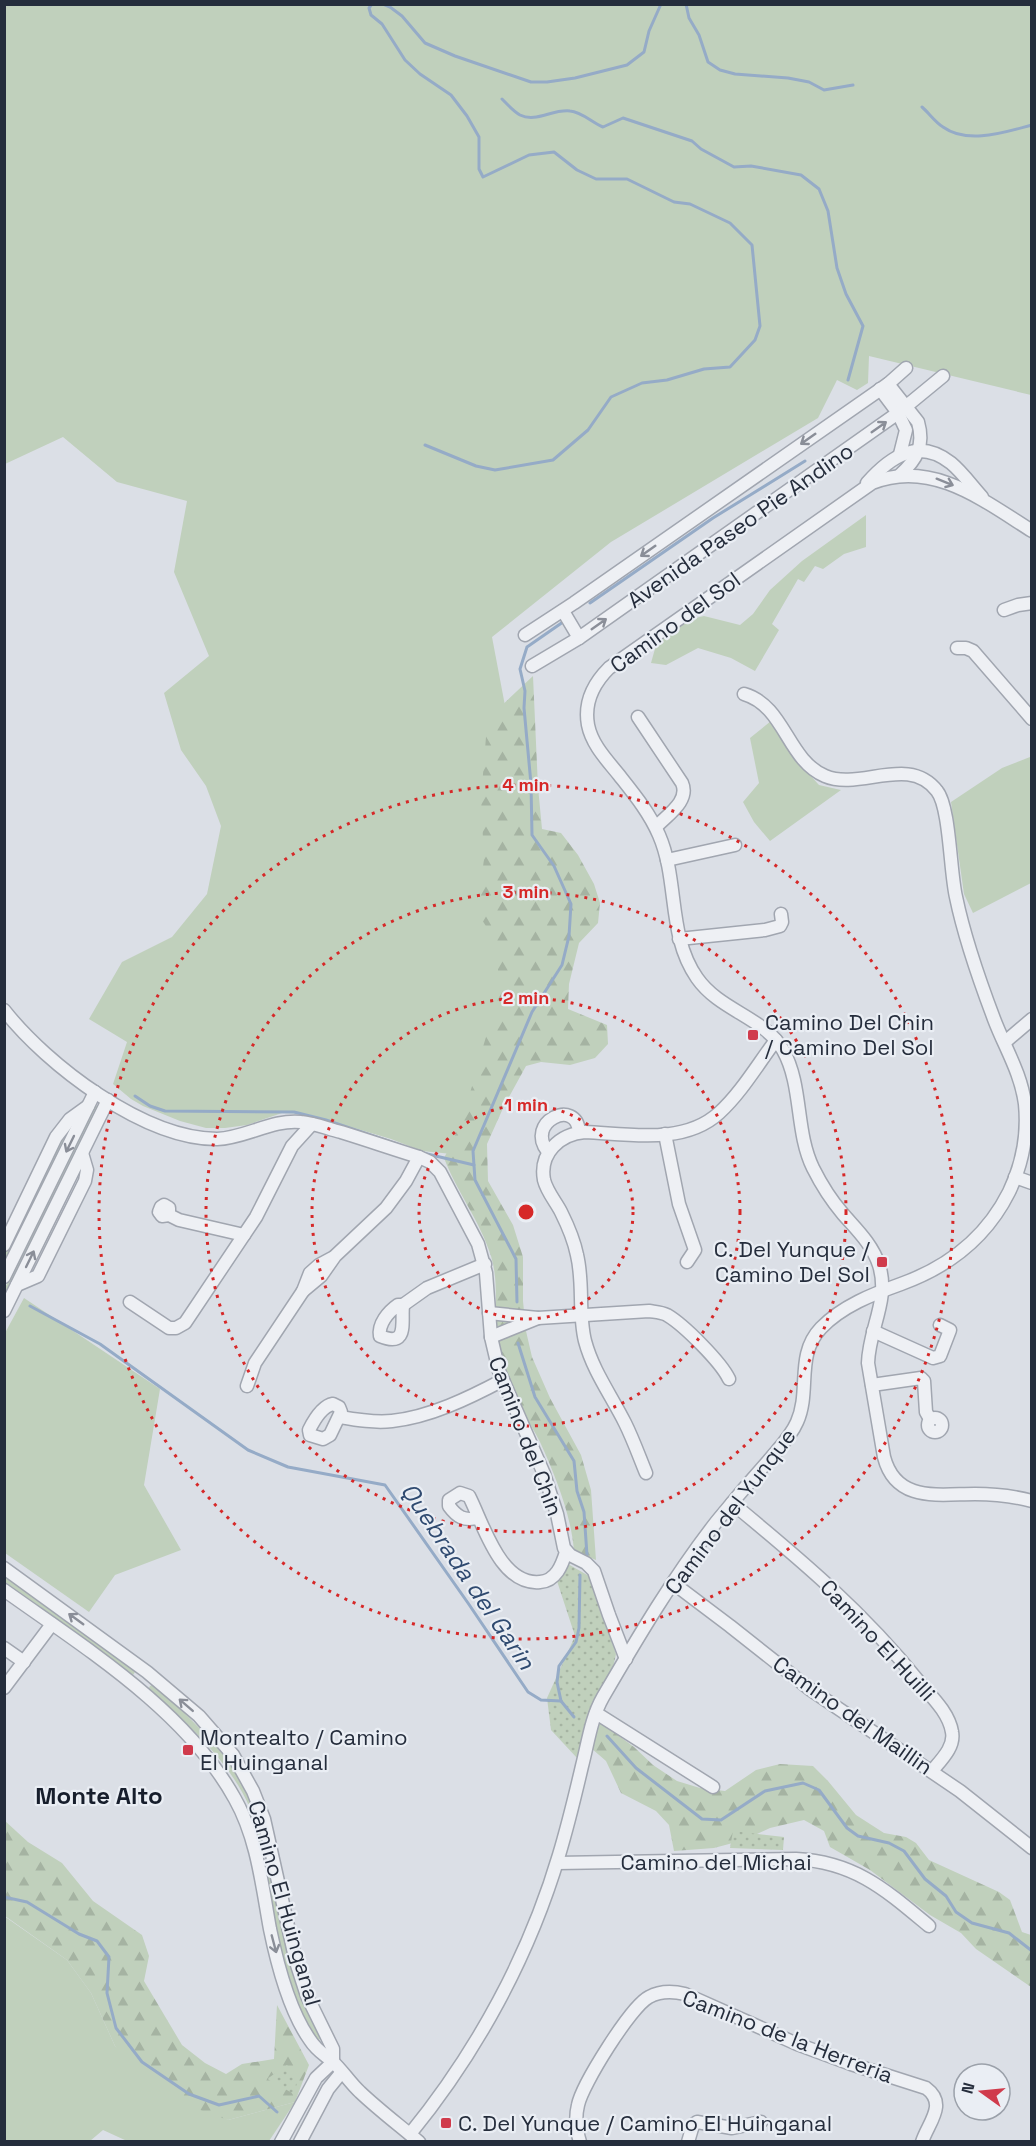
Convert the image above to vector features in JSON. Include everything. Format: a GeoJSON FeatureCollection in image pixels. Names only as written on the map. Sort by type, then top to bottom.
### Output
{"type":"FeatureCollection","features":[{"type":"Feature","properties":{"kind":"street","name":"Avenida Paseo Pie Andino"},"geometry":{"type":"LineString","coordinates":[[525,634],[563,611],[884,386],[906,368]]}},
{"type":"Feature","properties":{"kind":"street","name":"Avenida Paseo Pie Andino"},"geometry":{"type":"LineString","coordinates":[[532,666],[579,638],[903,410],[943,376]]}},
{"type":"Feature","properties":{"kind":"street"},"geometry":{"type":"LineString","coordinates":[[884,386],[903,410],[918,422],[920,430],[920,451],[913,463],[900,475]]}},
{"type":"Feature","properties":{"kind":"street"},"geometry":{"type":"LineString","coordinates":[[900,454],[906,430],[903,410]]}},
{"type":"Feature","properties":{"kind":"street","name":"Camino del Sol"},"geometry":{"type":"LineString","coordinates":[[863,488],[878,471],[900,454],[920,451],[936,454],[951,463],[987,503]]}},
{"type":"Feature","properties":{"kind":"street","name":"Camino del Sol"},"geometry":{"type":"LineString","coordinates":[[1032,531],[987,503],[942,480],[922,475],[900,475],[880,480],[863,488],[615,664],[596,684],[590,695],[587,713],[588,726],[593,740],[656,827],[667,860],[679,939],[686,960],[706,990],[776,1040],[792,1073],[803,1135],[812,1166],[835,1203],[866,1239],[880,1268],[883,1290],[868,1355],[886,1464],[891,1475],[911,1491],[925,1494],[987,1494],[1032,1501]]}},
{"type":"Feature","properties":{"kind":"street"},"geometry":{"type":"LineString","coordinates":[[1004,610],[1032,603]]}},
{"type":"Feature","properties":{"kind":"street"},"geometry":{"type":"LineString","coordinates":[[563,611],[579,638]]}},
{"type":"Feature","properties":{"kind":"street"},"geometry":{"type":"LineString","coordinates":[[957,648],[973,651],[1032,719]]}},
{"type":"Feature","properties":{"kind":"street","name":"Camino del Yunque"},"geometry":{"type":"LineString","coordinates":[[415,2138],[485,2027],[519,1958],[556,1863],[596,1713],[673,1583],[732,1503],[788,1438],[803,1404],[805,1359],[813,1338],[828,1322],[860,1301],[933,1270],[970,1245],[995,1216],[1015,1177],[1023,1152],[1025,1111],[1022,1085],[994,1017],[959,910],[951,870],[945,808],[937,790],[921,778],[907,774],[842,780],[821,775],[804,760],[763,703],[755,697],[744,694]]}},
{"type":"Feature","properties":{"kind":"street"},"geometry":{"type":"LineString","coordinates":[[638,717],[682,783],[684,790],[679,804],[656,827]]}},
{"type":"Feature","properties":{"kind":"street"},"geometry":{"type":"LineString","coordinates":[[667,860],[735,845]]}},
{"type":"Feature","properties":{"kind":"street"},"geometry":{"type":"LineString","coordinates":[[679,939],[765,930],[780,926],[781,914]]}},
{"type":"Feature","properties":{"kind":"street","name":"Camino del Chin"},"geometry":{"type":"LineString","coordinates":[[4,1010],[44,1053],[95,1092],[152,1124],[183,1134],[208,1138],[233,1137],[292,1122],[312,1124],[419,1157],[434,1165],[443,1177],[478,1244],[485,1264],[495,1361],[544,1474],[556,1507],[562,1544],[566,1552]]}},
{"type":"Feature","properties":{"kind":"street"},"geometry":{"type":"LineString","coordinates":[[1005,1042],[1032,1019]]}},
{"type":"Feature","properties":{"kind":"street"},"geometry":{"type":"LineString","coordinates":[[646,1473],[625,1424],[600,1381],[591,1360],[584,1337],[577,1254],[567,1227],[544,1180],[544,1168],[549,1152],[560,1139],[579,1132],[665,1134],[691,1130],[718,1114],[730,1102],[776,1040]]}},
{"type":"Feature","properties":{"kind":"street"},"geometry":{"type":"LineString","coordinates":[[4,1277],[95,1092]]}},
{"type":"Feature","properties":{"kind":"street"},"geometry":{"type":"LineString","coordinates":[[4,1311],[17,1285],[38,1276],[85,1181],[87,1170],[82,1153],[108,1100]]}},
{"type":"Feature","properties":{"kind":"street"},"geometry":{"type":"LineString","coordinates":[[6,1240],[60,1131],[70,1119],[89,1106]]}},
{"type":"Feature","properties":{"kind":"street"},"geometry":{"type":"LineString","coordinates":[[549,1152],[543,1143],[542,1135],[545,1125],[552,1119],[561,1116],[571,1117],[578,1122],[579,1132]]}},
{"type":"Feature","properties":{"kind":"street"},"geometry":{"type":"LineString","coordinates":[[292,1122],[292,1146]]}},
{"type":"Feature","properties":{"kind":"street"},"geometry":{"type":"LineString","coordinates":[[130,1302],[172,1329],[184,1323],[267,1198],[292,1146],[312,1124]]}},
{"type":"Feature","properties":{"kind":"street"},"geometry":{"type":"LineString","coordinates":[[665,1134],[679,1204],[695,1250],[687,1262]]}},
{"type":"Feature","properties":{"kind":"street"},"geometry":{"type":"LineString","coordinates":[[247,1386],[255,1363],[303,1291],[312,1271],[334,1256],[386,1208],[406,1181],[419,1157]]}},
{"type":"Feature","properties":{"kind":"street"},"geometry":{"type":"LineString","coordinates":[[1015,1177],[1032,1183]]}},
{"type":"Feature","properties":{"kind":"street"},"geometry":{"type":"LineString","coordinates":[[169,1215],[179,1220],[244,1235]]}},
{"type":"Feature","properties":{"kind":"street"},"geometry":{"type":"LineString","coordinates":[[403,1305],[427,1288],[485,1264]]}},
{"type":"Feature","properties":{"kind":"street"},"geometry":{"type":"LineString","coordinates":[[860,1301],[872,1305],[879,1315]]}},
{"type":"Feature","properties":{"kind":"street"},"geometry":{"type":"LineString","coordinates":[[489,1313],[538,1318],[649,1311],[662,1313],[673,1320],[715,1359],[729,1379]]}},
{"type":"Feature","properties":{"kind":"street"},"geometry":{"type":"LineString","coordinates":[[491,1337],[538,1318]]}},
{"type":"Feature","properties":{"kind":"street"},"geometry":{"type":"LineString","coordinates":[[873,1331],[933,1358],[940,1356],[950,1330],[940,1325]]}},
{"type":"Feature","properties":{"kind":"street"},"geometry":{"type":"LineString","coordinates":[[872,1384],[921,1378],[924,1381],[926,1412],[930,1419]]}},
{"type":"Feature","properties":{"kind":"street"},"geometry":{"type":"LineString","coordinates":[[340,1418],[382,1422],[401,1420],[446,1407],[503,1380]]}},
{"type":"Feature","properties":{"kind":"street","name":"Camino El Huilli"},"geometry":{"type":"LineString","coordinates":[[732,1503],[849,1604],[901,1659],[941,1709],[950,1724],[953,1738],[950,1747],[932,1771]]}},
{"type":"Feature","properties":{"kind":"street"},"geometry":{"type":"LineString","coordinates":[[477,1518],[500,1558],[524,1579],[538,1582],[550,1579],[560,1567],[566,1552],[594,1570],[626,1659]]}},
{"type":"Feature","properties":{"kind":"street","name":"Camino El Huinganal"},"geometry":{"type":"LineString","coordinates":[[4,1568],[147,1672],[199,1716],[233,1755],[248,1780],[269,1834],[296,1962],[307,1996],[333,2049],[333,2062]]}},
{"type":"Feature","properties":{"kind":"street","name":"Camino del Maillin"},"geometry":{"type":"LineString","coordinates":[[673,1583],[824,1700],[932,1771],[987,1811],[1032,1848]]}},
{"type":"Feature","properties":{"kind":"street","name":"Camino El Huinganal"},"geometry":{"type":"LineString","coordinates":[[4,1590],[136,1688],[180,1726],[218,1771],[251,1833],[271,1933],[290,1998],[308,2038],[359,2091],[415,2138]]}},
{"type":"Feature","properties":{"kind":"street"},"geometry":{"type":"LineString","coordinates":[[4,1688],[52,1624]]}},
{"type":"Feature","properties":{"kind":"street"},"geometry":{"type":"LineString","coordinates":[[4,1648],[24,1662]]}},
{"type":"Feature","properties":{"kind":"street"},"geometry":{"type":"LineString","coordinates":[[136,1688],[147,1672]]}},
{"type":"Feature","properties":{"kind":"street"},"geometry":{"type":"LineString","coordinates":[[596,1713],[713,1787]]}},
{"type":"Feature","properties":{"kind":"street","name":"Camino del Michai"},"geometry":{"type":"LineString","coordinates":[[556,1863],[796,1859],[821,1861],[845,1868],[868,1879],[893,1896],[928,1926]]}},
{"type":"Feature","properties":{"kind":"street"},"geometry":{"type":"LineString","coordinates":[[258,1869],[274,1863]]}},
{"type":"Feature","properties":{"kind":"street","name":"Camino de la Herreria"},"geometry":{"type":"LineString","coordinates":[[580,2142],[576,2114],[584,2088],[633,2010],[648,1997],[669,1992],[685,1994],[815,2051],[926,2088],[934,2096],[937,2109],[922,2142]]}},
{"type":"Feature","properties":{"kind":"street"},"geometry":{"type":"LineString","coordinates":[[281,2142],[319,2073],[333,2062]]}},
{"type":"Feature","properties":{"kind":"street"},"geometry":{"type":"LineString","coordinates":[[300,2142],[328,2089],[341,2073]]}},
{"type":"Feature","properties":{"kind":"street"},"geometry":{"type":"LineString","coordinates":[[298,2110],[308,2115],[308,2127]]}},
{"type":"Feature","properties":{"kind":"street"},"geometry":{"type":"LineString","coordinates":[[688,2142],[693,2125],[697,2122],[732,2128],[761,2122]]}},
{"type":"Feature","properties":{"kind":"green space"},"geometry":{"type":"Polygon","coordinates":[[[4,5],[1031,5],[1031,395],[869,356],[868,383],[857,390],[837,380],[818,418],[611,542],[492,637],[506,711],[555,896],[452,1154],[422,1151],[391,1139],[307,1114],[282,1113],[247,1125],[206,1128],[180,1121],[143,1106],[113,1084],[127,1042],[89,1019],[122,962],[172,937],[207,894],[221,826],[206,786],[181,750],[164,693],[209,656],[174,572],[187,501],[117,482],[63,437],[5,464],[4,5]]]}},
{"type":"Feature","properties":{"kind":"green space"},"geometry":{"type":"Polygon","coordinates":[[[866,515],[866,547],[844,554],[823,569],[815,566],[804,582],[798,579],[772,624],[779,630],[755,671],[731,658],[698,648],[666,665],[651,663],[658,638],[682,621],[704,616],[740,625],[753,614],[770,590],[802,561],[866,515]]]}},
{"type":"Feature","properties":{"kind":"green space"},"geometry":{"type":"Polygon","coordinates":[[[533,676],[542,829],[561,833],[578,855],[594,884],[600,903],[598,923],[579,943],[569,984],[568,1009],[607,1025],[608,1044],[595,1058],[570,1065],[541,1062],[526,1066],[487,1144],[488,1181],[513,1225],[523,1257],[523,1301],[532,1357],[550,1398],[581,1455],[591,1490],[596,1560],[574,1551],[570,1523],[557,1481],[540,1442],[515,1397],[502,1364],[497,1347],[496,1290],[491,1256],[444,1158],[461,1121],[470,1094],[497,996],[498,972],[495,947],[488,929],[477,913],[484,859],[481,799],[486,737],[498,709],[533,676]]]}},
{"type":"Feature","properties":{"kind":"green space"},"geometry":{"type":"Polygon","coordinates":[[[771,721],[791,754],[819,785],[841,790],[770,841],[754,822],[743,802],[759,783],[750,738],[771,721]]]}},
{"type":"Feature","properties":{"kind":"green space"},"geometry":{"type":"Polygon","coordinates":[[[1030,757],[1031,883],[973,913],[964,894],[951,802],[1002,768],[1030,757]]]}},
{"type":"Feature","properties":{"kind":"green space"},"geometry":{"type":"Polygon","coordinates":[[[94,1106],[98,1109],[5,1301],[5,1288],[94,1106]]]}},
{"type":"Feature","properties":{"kind":"green space"},"geometry":{"type":"Polygon","coordinates":[[[74,1122],[5,1265],[5,1253],[62,1138],[74,1122]]]}},
{"type":"Feature","properties":{"kind":"green space"},"geometry":{"type":"Polygon","coordinates":[[[24,1298],[160,1389],[144,1485],[181,1550],[115,1575],[89,1612],[5,1553],[5,1333],[24,1298]]]}},
{"type":"Feature","properties":{"kind":"green space"},"geometry":{"type":"Polygon","coordinates":[[[568,1564],[589,1576],[616,1654],[613,1668],[589,1713],[577,1758],[551,1730],[547,1698],[575,1636],[557,1581],[568,1564]]]}},
{"type":"Feature","properties":{"kind":"green space"},"geometry":{"type":"Polygon","coordinates":[[[5,1574],[134,1667],[133,1675],[5,1582],[5,1574]]]}},
{"type":"Feature","properties":{"kind":"green space"},"geometry":{"type":"Polygon","coordinates":[[[154,1684],[205,1734],[238,1774],[256,1812],[266,1852],[264,1856],[260,1853],[250,1808],[231,1775],[192,1729],[148,1690],[154,1684]]]}},
{"type":"Feature","properties":{"kind":"green space"},"geometry":{"type":"Polygon","coordinates":[[[600,1722],[634,1747],[653,1765],[677,1781],[700,1788],[725,1791],[756,1770],[780,1764],[813,1766],[856,1815],[884,1833],[906,1837],[916,1843],[929,1860],[999,1892],[1010,1900],[1022,1932],[1031,1935],[1031,1987],[976,1949],[961,1933],[930,1915],[870,1870],[830,1847],[824,1831],[804,1820],[770,1828],[744,1840],[714,1848],[674,1851],[669,1825],[656,1811],[621,1793],[606,1761],[591,1748],[600,1722]]]}},
{"type":"Feature","properties":{"kind":"green space"},"geometry":{"type":"Polygon","coordinates":[[[4,1820],[28,1842],[62,1863],[93,1901],[142,1935],[149,1956],[144,1981],[182,2045],[205,2063],[226,2074],[242,2064],[274,2059],[277,2005],[309,2065],[295,2102],[228,2120],[172,2100],[115,2046],[91,1993],[67,1960],[5,1916],[4,1820]]]}},
{"type":"Feature","properties":{"kind":"green space"},"geometry":{"type":"Polygon","coordinates":[[[733,1831],[784,1837],[783,1850],[730,1848],[733,1831]]]}},
{"type":"Feature","properties":{"kind":"green space"},"geometry":{"type":"Polygon","coordinates":[[[269,1874],[323,2037],[317,2041],[288,1978],[265,1877],[269,1874]]]}},
{"type":"Feature","properties":{"kind":"green space"},"geometry":{"type":"Polygon","coordinates":[[[4,1916],[67,1960],[91,1993],[115,2046],[228,2120],[295,2102],[269,2141],[127,2141],[103,2130],[90,2141],[5,2141],[4,1916]]]}},
{"type":"Feature","properties":{"kind":"green space"},"geometry":{"type":"Polygon","coordinates":[[[287,2065],[298,2079],[294,2094],[267,2079],[287,2065]]]}},
{"type":"Feature","properties":{"kind":"waterway"},"geometry":{"type":"LineString","coordinates":[[372,4],[369,8],[371,15],[382,24],[405,60],[420,74],[451,95],[467,116],[479,137],[479,169],[483,177],[529,155],[554,152],[577,170],[596,179],[627,179],[674,202],[690,204],[730,223],[752,245],[760,326],[755,340],[730,367],[704,369],[667,380],[642,383],[611,397],[588,430],[553,460],[495,470],[476,466],[425,445]]}},
{"type":"Feature","properties":{"kind":"waterway"},"geometry":{"type":"LineString","coordinates":[[383,4],[402,16],[425,43],[455,56],[531,82],[575,78],[627,65],[644,52],[649,31],[661,4]]}},
{"type":"Feature","properties":{"kind":"waterway"},"geometry":{"type":"LineString","coordinates":[[686,4],[689,18],[699,35],[708,62],[720,70],[735,74],[809,82],[824,90],[853,85]]}},
{"type":"Feature","properties":{"kind":"waterway"},"geometry":{"type":"LineString","coordinates":[[502,99],[515,112],[526,117],[570,111],[579,113],[603,127],[623,118],[692,141],[701,149],[734,167],[751,166],[801,175],[819,189],[828,211],[837,268],[846,294],[863,326],[848,380]]}},
{"type":"Feature","properties":{"kind":"waterway"},"geometry":{"type":"LineString","coordinates":[[922,107],[937,123],[964,135],[987,135],[1032,125]]}},
{"type":"Feature","properties":{"kind":"waterway"},"geometry":{"type":"LineString","coordinates":[[590,603],[713,518],[805,461]]}},
{"type":"Feature","properties":{"kind":"waterway"},"geometry":{"type":"LineString","coordinates":[[517,1302],[516,1259],[475,1180],[473,1151],[532,1012],[562,965],[569,936],[571,904],[554,866],[532,835],[531,784],[524,708],[525,691],[520,669],[527,647],[563,622]]}},
{"type":"Feature","properties":{"kind":"waterway"},"geometry":{"type":"LineString","coordinates":[[135,1096],[150,1106],[165,1111],[294,1112],[326,1120],[400,1145]]}},
{"type":"Feature","properties":{"kind":"waterway"},"geometry":{"type":"LineString","coordinates":[[423,1153],[474,1165]]}},
{"type":"Feature","properties":{"kind":"waterway","name":"Quebrada del Garin"},"geometry":{"type":"LineString","coordinates":[[30,1306],[100,1344],[248,1450],[288,1467],[385,1485],[528,1692],[541,1700],[561,1701]]}},
{"type":"Feature","properties":{"kind":"waterway"},"geometry":{"type":"LineString","coordinates":[[518,1343],[535,1397],[574,1461],[577,1491],[584,1512],[587,1555]]}},
{"type":"Feature","properties":{"kind":"waterway"},"geometry":{"type":"LineString","coordinates":[[574,1717],[561,1701],[557,1682],[559,1666],[576,1642],[579,1628],[580,1575]]}},
{"type":"Feature","properties":{"kind":"waterway","name":"Quebrada del Garin"},"geometry":{"type":"LineString","coordinates":[[607,1736],[636,1768],[702,1819],[721,1820],[765,1791],[803,1783],[819,1790],[847,1828],[858,1836],[889,1843],[904,1851],[925,1879],[946,1896],[956,1912],[972,1923],[1009,1933],[1032,1951]]}},
{"type":"Feature","properties":{"kind":"waterway"},"geometry":{"type":"LineString","coordinates":[[4,1897],[27,1902],[79,1934],[97,1941],[109,1957],[107,1993],[116,2028],[142,2062],[189,2094],[219,2105],[259,2096],[277,2112]]}},
{"type":"Feature","properties":{"kind":"place","name":"Camino Del Chin / Camino Del Sol"},"geometry":{"type":"Point","coordinates":[753,1035]}},
{"type":"Feature","properties":{"kind":"place","name":"C. Del Yunque / Camino Del Sol"},"geometry":{"type":"Point","coordinates":[882,1262]}},
{"type":"Feature","properties":{"kind":"place","name":"Montealto / Camino El Huinganal"},"geometry":{"type":"Point","coordinates":[188,1750]}},
{"type":"Feature","properties":{"kind":"place","name":"C. Del Yunque / Camino El Huinganal"},"geometry":{"type":"Point","coordinates":[446,2123]}},
{"type":"Feature","properties":{"kind":"district","name":"Monte Alto"},"geometry":{"type":"Point","coordinates":[99,1795]}}]}
